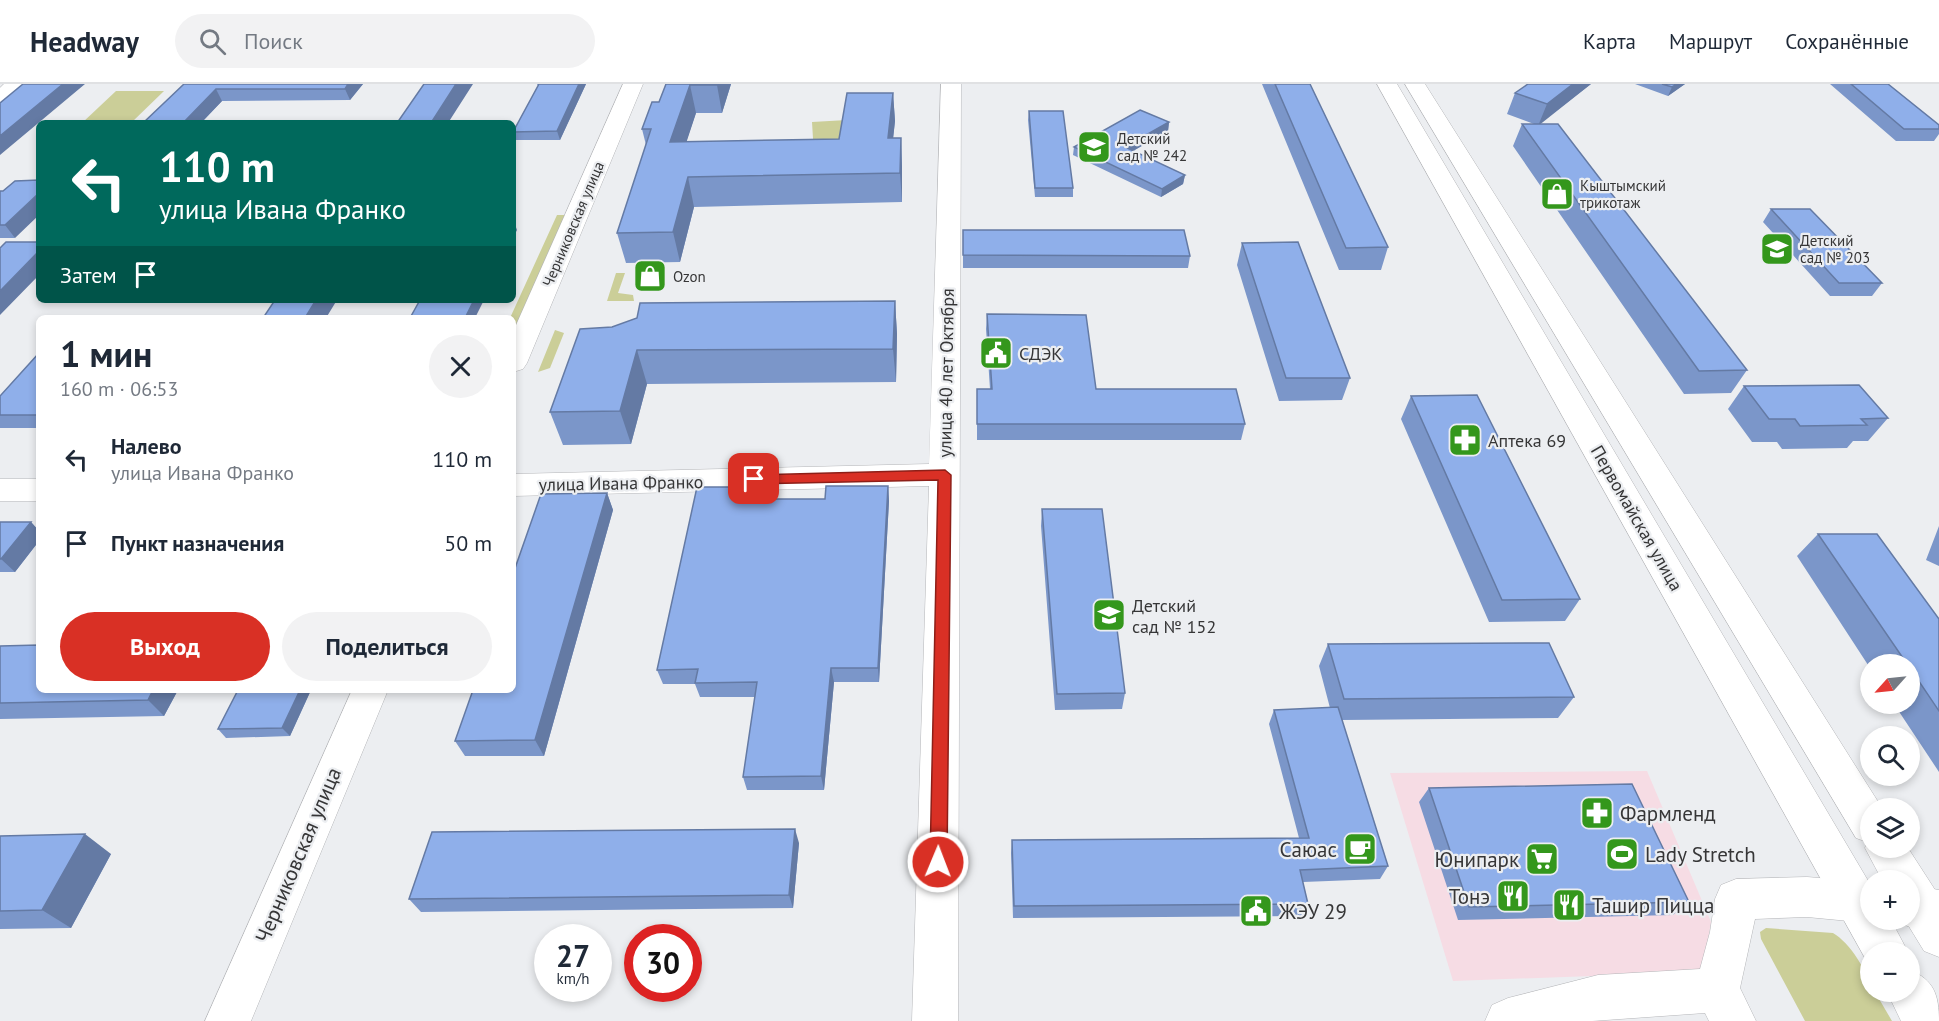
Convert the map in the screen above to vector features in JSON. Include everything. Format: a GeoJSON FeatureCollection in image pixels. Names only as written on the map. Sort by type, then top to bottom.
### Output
{"type":"FeatureCollection","features":[{"type":"Feature","properties":{"kind":"street"},"geometry":{"type":"LineString","coordinates":[[0,98],[17,84]]}},
{"type":"Feature","properties":{"kind":"street","name":"Черниковская улица"},"geometry":{"type":"LineString","coordinates":[[516,356],[633,84]]}},
{"type":"Feature","properties":{"kind":"street","name":"улица 40 лет Октября"},"geometry":{"type":"LineString","coordinates":[[936,1021],[951,84]]}},
{"type":"Feature","properties":{"kind":"street","name":"Первомайская улица"},"geometry":{"type":"LineString","coordinates":[[1387,84],[1860,895]]}},
{"type":"Feature","properties":{"kind":"street","name":"Первомайская улица"},"geometry":{"type":"LineString","coordinates":[[1415,84],[1860,809]]}},
{"type":"Feature","properties":{"kind":"street","name":"улица Ивана Франко"},"geometry":{"type":"LineString","coordinates":[[516,485],[945,475]]}},
{"type":"Feature","properties":{"kind":"street"},"geometry":{"type":"LineString","coordinates":[[0,490],[36,490]]}},
{"type":"Feature","properties":{"kind":"street","name":"Черниковская улица"},"geometry":{"type":"LineString","coordinates":[[228,1021],[369,693]]}},
{"type":"Feature","properties":{"kind":"street"},"geometry":{"type":"LineString","coordinates":[[1508,1021],[1598,997],[1725,1005],[1736,899],[1807,897],[1860,902]]}},
{"type":"Feature","properties":{"kind":"street"},"geometry":{"type":"LineString","coordinates":[[1915,1002],[1926,1021]]}},
{"type":"Feature","properties":{"kind":"shaded area"},"geometry":{"type":"Polygon","coordinates":[[[1647,771],[1711,922],[1703,972],[1453,981],[1390,773],[1647,771]]]}},
{"type":"Feature","properties":{"kind":"green space"},"geometry":{"type":"Polygon","coordinates":[[[116,91],[164,91],[134,120],[85,120],[116,91]]]}},
{"type":"Feature","properties":{"kind":"green space"},"geometry":{"type":"Polygon","coordinates":[[[847,120],[842,155],[814,155],[812,122],[847,120]]]}},
{"type":"Feature","properties":{"kind":"green space"},"geometry":{"type":"Polygon","coordinates":[[[557,215],[570,215],[516,338],[516,315],[511,315],[557,215]]]}},
{"type":"Feature","properties":{"kind":"green space"},"geometry":{"type":"Polygon","coordinates":[[[616,273],[625,273],[618,293],[633,295],[634,301],[607,301],[616,273]]]}},
{"type":"Feature","properties":{"kind":"green space"},"geometry":{"type":"Polygon","coordinates":[[[555,330],[564,333],[550,368],[538,372],[555,330]]]}},
{"type":"Feature","properties":{"kind":"green space"},"geometry":{"type":"Polygon","coordinates":[[[1766,928],[1833,933],[1839,937],[1860,962],[1860,1002],[1881,1002],[1892,1021],[1805,1021],[1761,939],[1760,932],[1766,928]]]}},
{"type":"Feature","properties":{"kind":"building"},"geometry":{"type":"Polygon","coordinates":[[[23,84],[63,84],[0,136],[0,103],[23,84]]]}},
{"type":"Feature","properties":{"kind":"building"},"geometry":{"type":"Polygon","coordinates":[[[184,84],[348,84],[345,89],[216,89],[186,120],[146,120],[184,84]]]}},
{"type":"Feature","properties":{"kind":"building"},"geometry":{"type":"Polygon","coordinates":[[[424,84],[456,84],[433,120],[399,120],[424,84]]]}},
{"type":"Feature","properties":{"kind":"building"},"geometry":{"type":"Polygon","coordinates":[[[539,84],[579,84],[557,131],[516,132],[516,126],[539,84]]]}},
{"type":"Feature","properties":{"kind":"building"},"geometry":{"type":"Polygon","coordinates":[[[666,84],[718,84],[690,85],[670,142],[839,139],[847,93],[893,93],[888,138],[901,138],[900,173],[688,177],[673,232],[617,233],[651,129],[642,129],[652,102],[659,102],[666,84]]]}},
{"type":"Feature","properties":{"kind":"building"},"geometry":{"type":"Polygon","coordinates":[[[1275,84],[1310,84],[1388,247],[1346,248],[1275,84]]]}},
{"type":"Feature","properties":{"kind":"building"},"geometry":{"type":"Polygon","coordinates":[[[1528,84],[1573,84],[1547,104],[1515,93],[1528,84]]]}},
{"type":"Feature","properties":{"kind":"building"},"geometry":{"type":"Polygon","coordinates":[[[1851,84],[1888,84],[1939,125],[1939,129],[1904,129],[1851,84]]]}},
{"type":"Feature","properties":{"kind":"building"},"geometry":{"type":"Polygon","coordinates":[[[1140,110],[1169,122],[1125,147],[1185,175],[1162,189],[1074,147],[1140,110]]]}},
{"type":"Feature","properties":{"kind":"building"},"geometry":{"type":"Polygon","coordinates":[[[1029,111],[1063,111],[1073,188],[1035,188],[1029,111]]]}},
{"type":"Feature","properties":{"kind":"building"},"geometry":{"type":"Polygon","coordinates":[[[1522,124],[1558,124],[1747,370],[1699,371],[1522,124]]]}},
{"type":"Feature","properties":{"kind":"building"},"geometry":{"type":"Polygon","coordinates":[[[36,180],[36,196],[5,225],[0,225],[0,191],[15,181],[36,180]]]}},
{"type":"Feature","properties":{"kind":"building"},"geometry":{"type":"Polygon","coordinates":[[[1771,209],[1810,209],[1882,283],[1839,283],[1771,209]]]}},
{"type":"Feature","properties":{"kind":"building"},"geometry":{"type":"Polygon","coordinates":[[[963,230],[1184,230],[1190,256],[963,255],[963,230]]]}},
{"type":"Feature","properties":{"kind":"building"},"geometry":{"type":"Polygon","coordinates":[[[6,242],[36,242],[36,254],[0,291],[0,248],[6,242]]]}},
{"type":"Feature","properties":{"kind":"building"},"geometry":{"type":"Polygon","coordinates":[[[1298,242],[1350,378],[1286,378],[1242,243],[1298,242]]]}},
{"type":"Feature","properties":{"kind":"building"},"geometry":{"type":"Polygon","coordinates":[[[895,301],[893,349],[637,350],[620,411],[550,412],[580,329],[612,327],[637,318],[640,303],[895,301]]]}},
{"type":"Feature","properties":{"kind":"building"},"geometry":{"type":"Polygon","coordinates":[[[273,303],[314,303],[307,315],[265,315],[273,303]]]}},
{"type":"Feature","properties":{"kind":"building"},"geometry":{"type":"Polygon","coordinates":[[[418,303],[472,303],[466,315],[412,315],[418,303]]]}},
{"type":"Feature","properties":{"kind":"building"},"geometry":{"type":"Polygon","coordinates":[[[987,314],[1086,315],[1096,389],[1236,389],[1245,424],[977,424],[977,389],[992,389],[987,314]]]}},
{"type":"Feature","properties":{"kind":"building"},"geometry":{"type":"Polygon","coordinates":[[[36,356],[36,415],[0,415],[0,396],[36,356]]]}},
{"type":"Feature","properties":{"kind":"building"},"geometry":{"type":"Polygon","coordinates":[[[1859,385],[1888,418],[1861,419],[1867,425],[1800,426],[1795,419],[1769,419],[1744,386],[1859,385]]]}},
{"type":"Feature","properties":{"kind":"building"},"geometry":{"type":"Polygon","coordinates":[[[1477,395],[1580,599],[1502,600],[1411,396],[1477,395]]]}},
{"type":"Feature","properties":{"kind":"building"},"geometry":{"type":"Polygon","coordinates":[[[826,486],[888,486],[878,668],[831,668],[821,776],[743,777],[757,682],[695,683],[698,669],[657,670],[697,487],[746,487],[744,499],[825,499],[826,486]]]}},
{"type":"Feature","properties":{"kind":"building"},"geometry":{"type":"Polygon","coordinates":[[[607,493],[535,740],[455,741],[472,693],[516,693],[516,565],[541,494],[607,493]]]}},
{"type":"Feature","properties":{"kind":"building"},"geometry":{"type":"Polygon","coordinates":[[[1042,509],[1102,509],[1125,693],[1057,694],[1042,509]]]}},
{"type":"Feature","properties":{"kind":"building"},"geometry":{"type":"Polygon","coordinates":[[[0,522],[31,522],[1,559],[0,559],[0,522]]]}},
{"type":"Feature","properties":{"kind":"building"},"geometry":{"type":"Polygon","coordinates":[[[1818,534],[1877,534],[1939,619],[1939,711],[1920,683],[1920,654],[1900,654],[1818,534]]]}},
{"type":"Feature","properties":{"kind":"building"},"geometry":{"type":"Polygon","coordinates":[[[1549,643],[1574,697],[1344,699],[1328,644],[1549,643]]]}},
{"type":"Feature","properties":{"kind":"building"},"geometry":{"type":"Polygon","coordinates":[[[36,645],[36,693],[152,693],[148,700],[0,703],[0,646],[36,645]]]}},
{"type":"Feature","properties":{"kind":"building"},"geometry":{"type":"Polygon","coordinates":[[[236,693],[299,693],[282,728],[218,729],[236,693]]]}},
{"type":"Feature","properties":{"kind":"building"},"geometry":{"type":"Polygon","coordinates":[[[1338,707],[1388,866],[1300,870],[1308,904],[1014,906],[1012,840],[1309,838],[1274,710],[1338,707]]]}},
{"type":"Feature","properties":{"kind":"building","name":"Юнипарк"},"geometry":{"type":"Polygon","coordinates":[[[1632,784],[1689,902],[1469,907],[1429,788],[1632,784]]]}},
{"type":"Feature","properties":{"kind":"building"},"geometry":{"type":"Polygon","coordinates":[[[795,829],[789,895],[409,899],[432,832],[795,829]]]}},
{"type":"Feature","properties":{"kind":"building"},"geometry":{"type":"Polygon","coordinates":[[[85,834],[42,910],[0,911],[0,836],[85,834]]]}},
{"type":"Feature","properties":{"kind":"place","name":"Детский сад № 242"},"geometry":{"type":"Point","coordinates":[1094,147]}},
{"type":"Feature","properties":{"kind":"place","name":"Кыштымский трикотаж"},"geometry":{"type":"Point","coordinates":[1557,194]}},
{"type":"Feature","properties":{"kind":"place","name":"Детский сад № 203"},"geometry":{"type":"Point","coordinates":[1777,249]}},
{"type":"Feature","properties":{"kind":"place","name":"Ozon"},"geometry":{"type":"Point","coordinates":[650,276]}},
{"type":"Feature","properties":{"kind":"place","name":"СДЭК"},"geometry":{"type":"Point","coordinates":[996,353]}},
{"type":"Feature","properties":{"kind":"place","name":"Аптека 69"},"geometry":{"type":"Point","coordinates":[1465,440]}},
{"type":"Feature","properties":{"kind":"place","name":"Детский сад № 152"},"geometry":{"type":"Point","coordinates":[1109,615]}},
{"type":"Feature","properties":{"kind":"place","name":"Фармленд"},"geometry":{"type":"Point","coordinates":[1597,813]}},
{"type":"Feature","properties":{"kind":"place","name":"Саюас"},"geometry":{"type":"Point","coordinates":[1360,849]}},
{"type":"Feature","properties":{"kind":"place","name":"Lady Stretch"},"geometry":{"type":"Point","coordinates":[1622,854]}},
{"type":"Feature","properties":{"kind":"place","name":"Юнипарк"},"geometry":{"type":"Point","coordinates":[1542,859]}},
{"type":"Feature","properties":{"kind":"place","name":"Тонэ"},"geometry":{"type":"Point","coordinates":[1513,896]}},
{"type":"Feature","properties":{"kind":"place","name":"Ташир Пицца"},"geometry":{"type":"Point","coordinates":[1569,905]}},
{"type":"Feature","properties":{"kind":"place","name":"ЖЭУ 29"},"geometry":{"type":"Point","coordinates":[1256,911]}},
{"type":"Feature","properties":{"kind":"route"},"geometry":{"type":"LineString","coordinates":[[754,479],[945,475],[938,862]]}}]}
